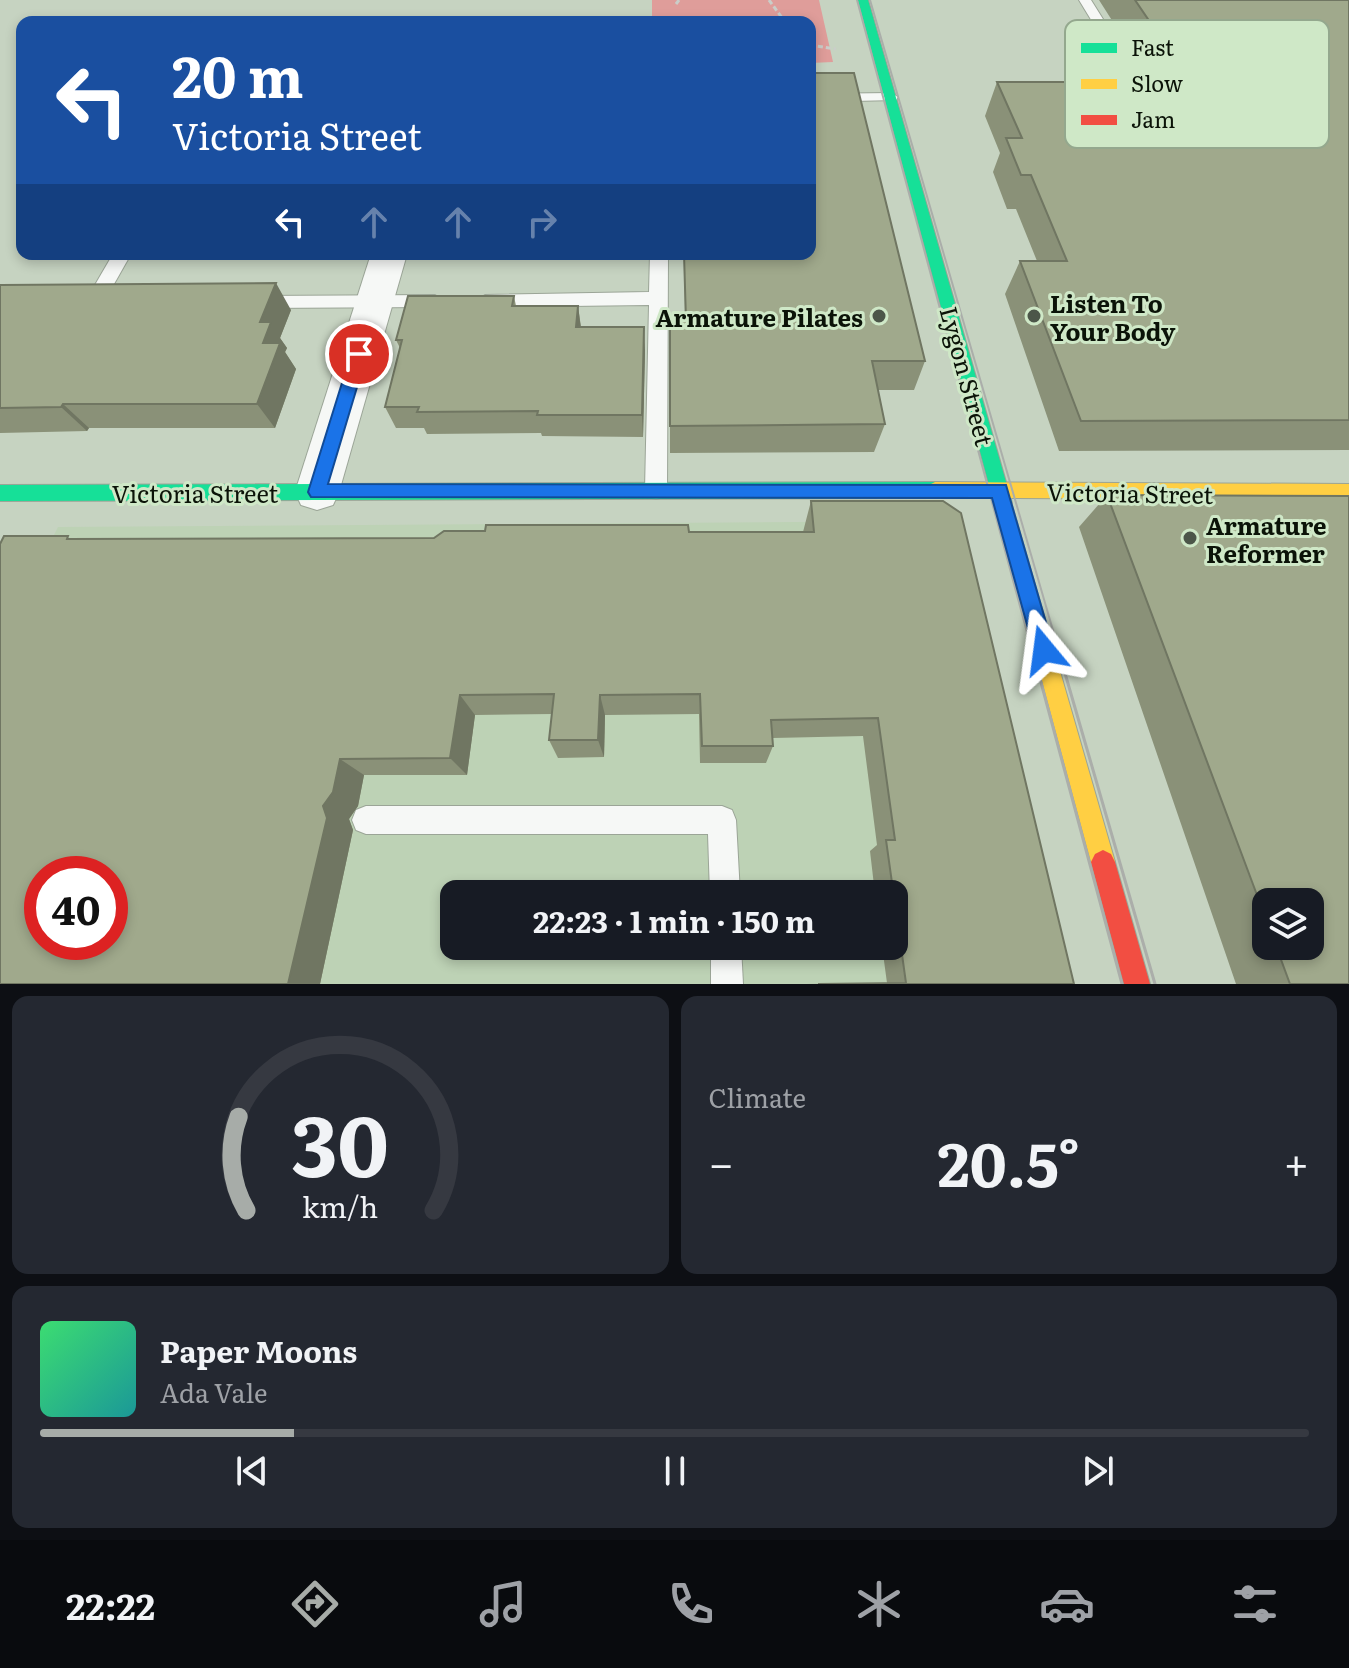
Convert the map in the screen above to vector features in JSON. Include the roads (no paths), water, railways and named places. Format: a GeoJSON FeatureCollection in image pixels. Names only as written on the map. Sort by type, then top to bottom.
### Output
{"type":"FeatureCollection","features":[{"type":"Feature","properties":{"kind":"street","name":"Lygon Street"},"geometry":{"type":"LineString","coordinates":[[863,0],[1137,984]]}},
{"type":"Feature","properties":{"kind":"street"},"geometry":{"type":"LineString","coordinates":[[317,492],[387,260]]}},
{"type":"Feature","properties":{"kind":"street","name":"Victoria Street"},"geometry":{"type":"LineString","coordinates":[[0,493],[999,490],[1319,502],[1349,492]]}},
{"type":"Feature","properties":{"kind":"lane"},"geometry":{"type":"LineString","coordinates":[[1085,0],[1097,20]]}},
{"type":"Feature","properties":{"kind":"lane"},"geometry":{"type":"LineString","coordinates":[[816,98],[891,97]]}},
{"type":"Feature","properties":{"kind":"lane"},"geometry":{"type":"LineString","coordinates":[[94,302],[118,260]]}},
{"type":"Feature","properties":{"kind":"lane"},"geometry":{"type":"LineString","coordinates":[[656,490],[659,260]]}},
{"type":"Feature","properties":{"kind":"lane"},"geometry":{"type":"LineString","coordinates":[[245,302],[659,298]]}},
{"type":"Feature","properties":{"kind":"lane"},"geometry":{"type":"LineString","coordinates":[[366,820],[722,820],[724,880]]}},
{"type":"Feature","properties":{"kind":"lane"},"geometry":{"type":"LineString","coordinates":[[726,960],[727,984]]}},
{"type":"Feature","properties":{"kind":"tram line"},"geometry":{"type":"LineString","coordinates":[[857,0],[1032,651]]}},
{"type":"Feature","properties":{"kind":"tram line"},"geometry":{"type":"LineString","coordinates":[[870,0],[1059,651]]}},
{"type":"Feature","properties":{"kind":"tram line"},"geometry":{"type":"LineString","coordinates":[[1032,649],[1122,984]]}},
{"type":"Feature","properties":{"kind":"tram line"},"geometry":{"type":"LineString","coordinates":[[1058,649],[1155,984]]}},
{"type":"Feature","properties":{"kind":"place","name":"Armature Pilates"},"geometry":{"type":"Point","coordinates":[879,316]}},
{"type":"Feature","properties":{"kind":"place","name":"Listen To Your Body"},"geometry":{"type":"Point","coordinates":[1034,316]}},
{"type":"Feature","properties":{"kind":"place","name":"Armature Reformer"},"geometry":{"type":"Point","coordinates":[1190,538]}}]}
